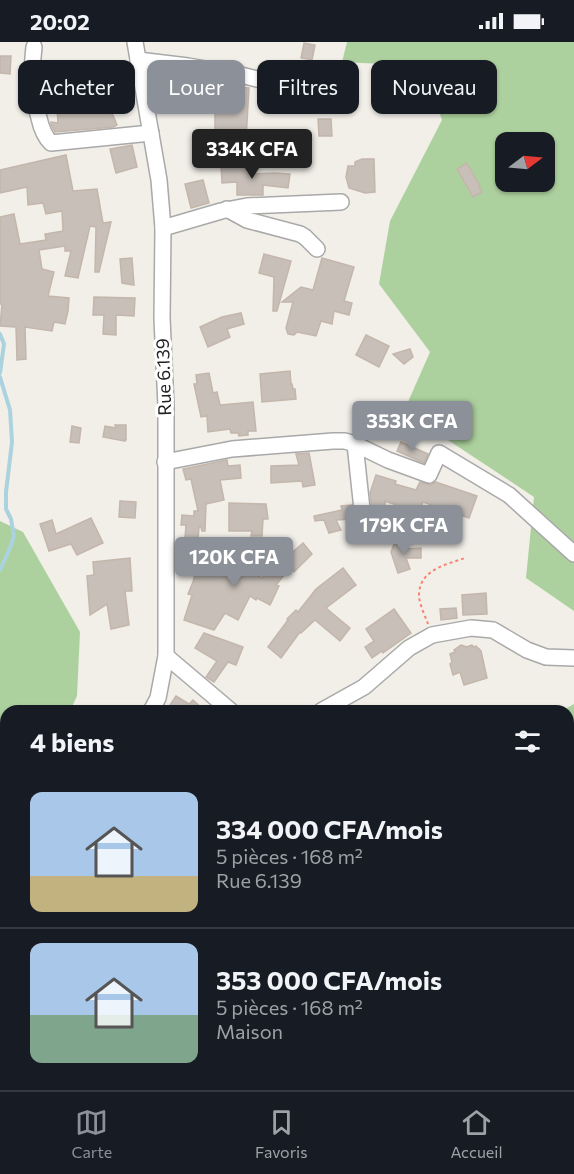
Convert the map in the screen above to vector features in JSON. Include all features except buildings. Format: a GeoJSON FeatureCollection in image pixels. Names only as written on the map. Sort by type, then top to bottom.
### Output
{"type":"FeatureCollection","features":[{"type":"Feature","properties":{"kind":"street","name":"Rue 6.139"},"geometry":{"type":"LineString","coordinates":[[135,42],[159,180],[163,228],[166,656],[158,698],[154,705]]}},
{"type":"Feature","properties":{"kind":"street"},"geometry":{"type":"LineString","coordinates":[[34,47],[32,91],[42,130],[51,143],[151,133]]}},
{"type":"Feature","properties":{"kind":"street"},"geometry":{"type":"LineString","coordinates":[[138,60],[188,66],[257,79]]}},
{"type":"Feature","properties":{"kind":"street"},"geometry":{"type":"LineString","coordinates":[[163,228],[227,209],[247,206],[341,202]]}},
{"type":"Feature","properties":{"kind":"street"},"geometry":{"type":"LineString","coordinates":[[227,209],[248,220],[300,234],[316,249]]}},
{"type":"Feature","properties":{"kind":"street"},"geometry":{"type":"LineString","coordinates":[[165,462],[232,449],[345,441],[429,475],[439,453],[509,495],[574,554]]}},
{"type":"Feature","properties":{"kind":"street"},"geometry":{"type":"LineString","coordinates":[[355,444],[364,528]]}},
{"type":"Feature","properties":{"kind":"street"},"geometry":{"type":"LineString","coordinates":[[332,705],[364,687],[410,648],[432,635],[471,628],[493,630],[527,650],[546,657],[574,658]]}},
{"type":"Feature","properties":{"kind":"street"},"geometry":{"type":"LineString","coordinates":[[166,656],[224,705]]}},
{"type":"Feature","properties":{"kind":"path"},"geometry":{"type":"LineString","coordinates":[[432,635],[419,598],[421,585],[428,573],[465,558]]}},
{"type":"Feature","properties":{"kind":"green space"},"geometry":{"type":"Polygon","coordinates":[[[347,42],[574,42],[574,611],[526,578],[534,497],[404,411],[430,352],[379,284],[390,221],[442,120],[440,114],[497,114],[497,60],[371,60],[371,63],[359,63],[359,60],[342,60],[347,42]]]}},
{"type":"Feature","properties":{"kind":"green space"},"geometry":{"type":"Polygon","coordinates":[[[0,521],[23,532],[80,632],[77,696],[73,705],[0,705],[0,521]]]}},
{"type":"Feature","properties":{"kind":"waterway"},"geometry":{"type":"LineString","coordinates":[[0,334],[4,344],[0,373]]}},
{"type":"Feature","properties":{"kind":"waterway"},"geometry":{"type":"LineString","coordinates":[[0,377],[10,410],[12,442],[6,509],[11,519],[14,536],[0,570]]}}]}
